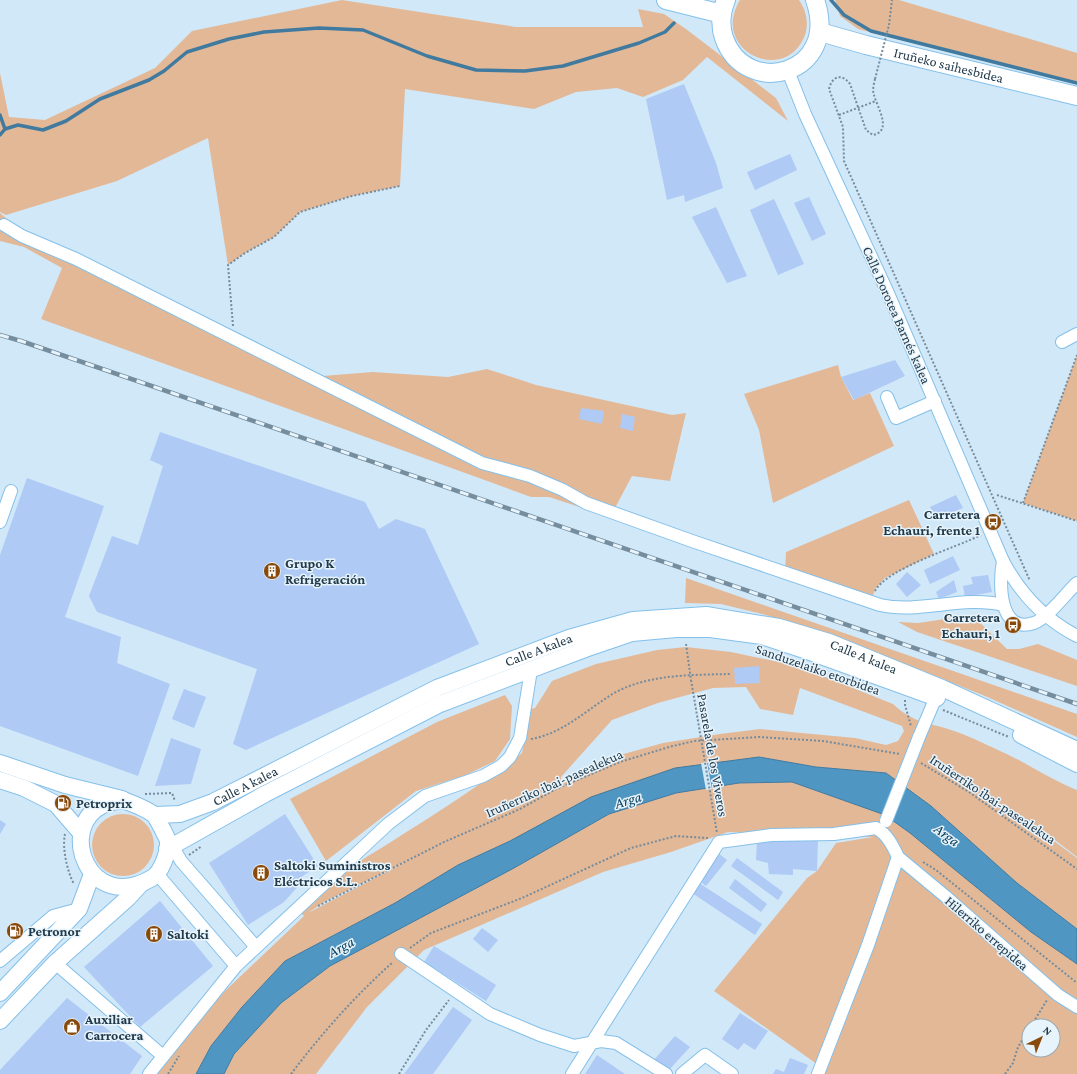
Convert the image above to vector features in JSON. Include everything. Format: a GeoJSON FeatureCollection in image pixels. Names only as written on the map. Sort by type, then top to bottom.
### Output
{"type":"FeatureCollection","features":[{"type":"Feature","properties":{"kind":"highway"},"geometry":{"type":"LineString","coordinates":[[666,0],[724,7],[721,31],[727,47],[738,60],[752,70],[769,73],[788,71],[808,56],[816,45],[820,32],[820,15],[815,0]]}},
{"type":"Feature","properties":{"kind":"highway","name":"Iruñeko saihesbidea"},"geometry":{"type":"LineString","coordinates":[[820,32],[866,45],[1077,96]]}},
{"type":"Feature","properties":{"kind":"main road","name":"Calle A kalea"},"geometry":{"type":"LineString","coordinates":[[155,815],[180,814],[213,802],[437,688],[569,638],[633,620],[706,615],[779,627],[829,642],[936,698]]}},
{"type":"Feature","properties":{"kind":"main road","name":"Calle A kalea"},"geometry":{"type":"LineString","coordinates":[[170,848],[265,794],[440,704],[585,649],[632,633],[676,628],[710,628],[762,636],[936,698]]}},
{"type":"Feature","properties":{"kind":"main road"},"geometry":{"type":"LineString","coordinates":[[936,698],[1077,750]]}},
{"type":"Feature","properties":{"kind":"main road"},"geometry":{"type":"LineString","coordinates":[[936,698],[1023,735],[1077,764]]}},
{"type":"Feature","properties":{"kind":"main road"},"geometry":{"type":"LineString","coordinates":[[0,763],[65,786],[123,800],[155,815],[168,840],[170,848],[158,875],[140,885],[128,888],[104,883],[92,874],[80,847],[81,833],[90,816],[102,805],[123,800]]}},
{"type":"Feature","properties":{"kind":"main road"},"geometry":{"type":"LineString","coordinates":[[0,780],[24,788],[56,804],[81,833]]}},
{"type":"Feature","properties":{"kind":"main road"},"geometry":{"type":"LineString","coordinates":[[3,984],[79,910],[92,874]]}},
{"type":"Feature","properties":{"kind":"main road"},"geometry":{"type":"LineString","coordinates":[[0,1021],[54,963],[128,898],[140,885]]}},
{"type":"Feature","properties":{"kind":"street","name":"Calle Dorotea Barnés kalea"},"geometry":{"type":"LineString","coordinates":[[788,71],[805,114],[888,293],[1003,561],[1011,576],[1026,596],[1045,615],[1077,636]]}},
{"type":"Feature","properties":{"kind":"street"},"geometry":{"type":"LineString","coordinates":[[4,226],[22,236],[76,259],[482,463],[530,476],[586,502],[699,544],[896,609],[968,602],[1003,605]]}},
{"type":"Feature","properties":{"kind":"street"},"geometry":{"type":"LineString","coordinates":[[1062,342],[1077,334]]}},
{"type":"Feature","properties":{"kind":"street"},"geometry":{"type":"LineString","coordinates":[[887,397],[896,418],[935,401]]}},
{"type":"Feature","properties":{"kind":"street"},"geometry":{"type":"LineString","coordinates":[[0,522],[11,491]]}},
{"type":"Feature","properties":{"kind":"street"},"geometry":{"type":"LineString","coordinates":[[1003,561],[1000,575],[1003,605],[1012,619],[1021,624],[1035,622],[1045,615],[1077,583]]}},
{"type":"Feature","properties":{"kind":"street"},"geometry":{"type":"LineString","coordinates":[[149,1074],[236,966],[362,848],[412,804],[425,796],[483,776],[501,766],[510,758],[520,738],[531,670]]}},
{"type":"Feature","properties":{"kind":"street"},"geometry":{"type":"LineString","coordinates":[[572,1074],[592,1044],[718,837],[834,834],[884,826],[916,732],[936,698]]}},
{"type":"Feature","properties":{"kind":"street","name":"Hilerriko errepidea"},"geometry":{"type":"LineString","coordinates":[[884,826],[898,857],[945,896],[1052,990],[1077,1007]]}},
{"type":"Feature","properties":{"kind":"street"},"geometry":{"type":"LineString","coordinates":[[170,848],[256,948]]}},
{"type":"Feature","properties":{"kind":"street"},"geometry":{"type":"LineString","coordinates":[[818,1074],[868,945],[898,857]]}},
{"type":"Feature","properties":{"kind":"street"},"geometry":{"type":"LineString","coordinates":[[158,875],[236,966]]}},
{"type":"Feature","properties":{"kind":"street"},"geometry":{"type":"LineString","coordinates":[[0,962],[53,916],[79,910]]}},
{"type":"Feature","properties":{"kind":"street"},"geometry":{"type":"LineString","coordinates":[[401,954],[490,1014],[540,1035],[574,1046],[592,1044],[601,1041],[616,1043],[666,1074]]}},
{"type":"Feature","properties":{"kind":"street"},"geometry":{"type":"LineString","coordinates":[[54,963],[163,1056]]}},
{"type":"Feature","properties":{"kind":"street"},"geometry":{"type":"LineString","coordinates":[[686,1073],[706,1055],[732,1074]]}},
{"type":"Feature","properties":{"kind":"path"},"geometry":{"type":"LineString","coordinates":[[858,108],[866,130],[873,135],[879,134],[883,128],[883,120],[873,93],[875,79],[889,25],[892,0]]}},
{"type":"Feature","properties":{"kind":"path","name":"Calle Dorotea Barnés kalea"},"geometry":{"type":"LineString","coordinates":[[858,108],[846,79],[840,76],[834,78],[830,82],[829,89],[843,127],[844,161],[1033,587]]}},
{"type":"Feature","properties":{"kind":"path"},"geometry":{"type":"LineString","coordinates":[[839,115],[876,101]]}},
{"type":"Feature","properties":{"kind":"path"},"geometry":{"type":"LineString","coordinates":[[234,339],[228,265],[245,253],[274,237],[300,212],[352,196],[400,186]]}},
{"type":"Feature","properties":{"kind":"path"},"geometry":{"type":"LineString","coordinates":[[1023,503],[1077,355]]}},
{"type":"Feature","properties":{"kind":"path"},"geometry":{"type":"LineString","coordinates":[[997,495],[1077,521]]}},
{"type":"Feature","properties":{"kind":"path"},"geometry":{"type":"LineString","coordinates":[[871,602],[876,589],[886,578],[989,531]]}},
{"type":"Feature","properties":{"kind":"path","name":"Pasarela de los Viveros"},"geometry":{"type":"LineString","coordinates":[[686,644],[689,675],[718,837]]}},
{"type":"Feature","properties":{"kind":"path"},"geometry":{"type":"LineString","coordinates":[[520,738],[526,740],[544,737],[575,721],[617,692],[646,680],[689,675],[730,674]]}},
{"type":"Feature","properties":{"kind":"path","name":"Sanduzelaiko etorbidea"},"geometry":{"type":"LineString","coordinates":[[900,698],[911,702]]}},
{"type":"Feature","properties":{"kind":"path"},"geometry":{"type":"LineString","coordinates":[[936,698],[940,709],[960,715]]}},
{"type":"Feature","properties":{"kind":"path"},"geometry":{"type":"LineString","coordinates":[[905,700],[905,705],[916,732]]}},
{"type":"Feature","properties":{"kind":"path","name":"Iruñerriko ibai-pasealekua"},"geometry":{"type":"LineString","coordinates":[[314,909],[324,902],[444,842],[520,809],[556,789],[620,762],[669,747],[694,741],[759,737],[823,741],[898,753],[904,756]]}},
{"type":"Feature","properties":{"kind":"path"},"geometry":{"type":"LineString","coordinates":[[898,753],[901,749]]}},
{"type":"Feature","properties":{"kind":"path","name":"Iruñerriko ibai-pasealekua"},"geometry":{"type":"LineString","coordinates":[[916,760],[927,765],[969,792],[1077,869]]}},
{"type":"Feature","properties":{"kind":"path"},"geometry":{"type":"LineString","coordinates":[[154,793],[172,793],[176,804]]}},
{"type":"Feature","properties":{"kind":"path"},"geometry":{"type":"LineString","coordinates":[[66,828],[63,840],[70,875],[75,886]]}},
{"type":"Feature","properties":{"kind":"path"},"geometry":{"type":"LineString","coordinates":[[291,1074],[311,1048],[360,992],[401,954],[431,933],[522,898],[631,848],[676,836],[711,839],[718,837]]}},
{"type":"Feature","properties":{"kind":"path"},"geometry":{"type":"LineString","coordinates":[[917,858],[936,870],[1077,984]]}},
{"type":"Feature","properties":{"kind":"path"},"geometry":{"type":"LineString","coordinates":[[1036,1018],[1052,990]]}},
{"type":"Feature","properties":{"kind":"path"},"geometry":{"type":"LineString","coordinates":[[399,1074],[443,1006],[456,992]]}},
{"type":"Feature","properties":{"kind":"path"},"geometry":{"type":"LineString","coordinates":[[1005,1074],[1013,1063],[1021,1042]]}},
{"type":"Feature","properties":{"kind":"path"},"geometry":{"type":"LineString","coordinates":[[168,1074],[181,1054]]}},
{"type":"Feature","properties":{"kind":"shaded area"},"geometry":{"type":"Polygon","coordinates":[[[342,0],[516,27],[643,27],[638,9],[664,14],[776,98],[788,121],[707,57],[683,80],[643,97],[617,88],[576,92],[534,109],[405,89],[400,186],[352,196],[300,212],[274,237],[245,253],[228,265],[208,138],[117,181],[6,215],[0,212],[0,73],[9,117],[45,120],[155,68],[192,31],[342,0]]]}},
{"type":"Feature","properties":{"kind":"shaded area"},"geometry":{"type":"Polygon","coordinates":[[[740,0],[799,0],[805,12],[807,26],[805,35],[795,50],[782,58],[768,60],[754,56],[742,47],[734,34],[733,18],[740,0]]]}},
{"type":"Feature","properties":{"kind":"shaded area"},"geometry":{"type":"Polygon","coordinates":[[[835,0],[899,0],[1077,53],[1077,84],[858,29],[840,16],[835,0]]]}},
{"type":"Feature","properties":{"kind":"shaded area"},"geometry":{"type":"Polygon","coordinates":[[[0,213],[14,225],[310,377],[373,372],[448,377],[487,369],[536,385],[672,415],[686,413],[670,481],[632,476],[616,506],[607,516],[549,497],[531,497],[41,319],[62,268],[24,247],[0,241],[0,213]]]}},
{"type":"Feature","properties":{"kind":"shaded area"},"geometry":{"type":"Polygon","coordinates":[[[1077,355],[1077,521],[1023,503],[1077,355]]]}},
{"type":"Feature","properties":{"kind":"shaded area"},"geometry":{"type":"Polygon","coordinates":[[[838,365],[841,377],[853,400],[870,393],[894,446],[773,503],[759,430],[744,394],[838,365]]]}},
{"type":"Feature","properties":{"kind":"shaded area"},"geometry":{"type":"Polygon","coordinates":[[[909,500],[934,554],[885,578],[875,589],[871,602],[785,573],[786,552],[909,500]]]}},
{"type":"Feature","properties":{"kind":"shaded area"},"geometry":{"type":"Polygon","coordinates":[[[686,578],[1077,714],[1077,737],[985,696],[847,641],[766,615],[721,604],[685,603],[686,578]]]}},
{"type":"Feature","properties":{"kind":"shaded area"},"geometry":{"type":"Polygon","coordinates":[[[972,615],[1007,649],[1019,649],[1038,644],[1077,660],[1077,686],[917,632],[898,622],[918,623],[972,615]]]}},
{"type":"Feature","properties":{"kind":"shaded area"},"geometry":{"type":"Polygon","coordinates":[[[686,647],[731,652],[798,666],[893,704],[907,715],[920,721],[975,739],[1077,790],[1077,857],[1038,827],[1009,808],[1077,858],[1077,929],[1017,883],[931,806],[886,773],[816,767],[759,757],[510,841],[458,865],[395,903],[285,961],[242,1007],[211,1046],[196,1074],[157,1074],[204,1011],[304,916],[297,909],[308,899],[343,872],[459,798],[522,753],[531,709],[535,708],[552,681],[596,664],[657,650],[686,647]],[[746,687],[713,688],[658,703],[612,720],[561,777],[561,781],[613,757],[663,743],[720,734],[760,729],[855,738],[886,745],[898,741],[904,731],[902,726],[800,688],[793,715],[760,709],[746,687]],[[419,855],[324,902],[308,913],[419,855]]]}},
{"type":"Feature","properties":{"kind":"shaded area"},"geometry":{"type":"Polygon","coordinates":[[[505,695],[512,706],[510,739],[495,761],[466,775],[416,791],[326,861],[290,799],[437,722],[505,695]]]}},
{"type":"Feature","properties":{"kind":"shaded area"},"geometry":{"type":"Polygon","coordinates":[[[792,782],[885,815],[910,833],[1031,932],[1077,964],[1077,1074],[818,1074],[821,1067],[714,991],[807,878],[817,871],[836,843],[873,837],[728,832],[671,852],[603,872],[424,950],[367,1007],[316,1074],[224,1074],[234,1054],[281,1003],[330,966],[514,868],[609,814],[676,793],[739,783],[792,782]]]}},
{"type":"Feature","properties":{"kind":"shaded area"},"geometry":{"type":"Polygon","coordinates":[[[123,814],[135,816],[145,823],[152,833],[154,845],[152,857],[145,867],[135,874],[123,876],[111,874],[101,867],[94,857],[92,845],[94,833],[101,823],[111,816],[123,814]]]}},
{"type":"Feature","properties":{"kind":"water","name":"Arga"},"geometry":{"type":"Polygon","coordinates":[[[759,757],[816,767],[886,773],[931,806],[1017,883],[1077,929],[1077,964],[1031,932],[910,833],[885,815],[792,782],[739,783],[676,793],[609,814],[514,868],[330,966],[281,1003],[234,1054],[224,1074],[196,1074],[211,1046],[242,1007],[285,961],[395,903],[458,865],[510,841],[591,797],[675,768],[759,757]]]}},
{"type":"Feature","properties":{"kind":"pier"},"geometry":{"type":"Polygon","coordinates":[[[707,762],[712,789],[706,790],[701,763],[707,762]]]}},
{"type":"Feature","properties":{"kind":"building"},"geometry":{"type":"Polygon","coordinates":[[[684,84],[716,163],[723,188],[685,202],[684,195],[667,200],[646,99],[684,84]]]}},
{"type":"Feature","properties":{"kind":"building"},"geometry":{"type":"Polygon","coordinates":[[[790,154],[797,170],[755,190],[747,172],[790,154]]]}},
{"type":"Feature","properties":{"kind":"building"},"geometry":{"type":"Polygon","coordinates":[[[809,197],[826,234],[812,241],[794,203],[809,197]]]}},
{"type":"Feature","properties":{"kind":"building"},"geometry":{"type":"Polygon","coordinates":[[[774,199],[804,264],[778,275],[750,210],[774,199]]]}},
{"type":"Feature","properties":{"kind":"building"},"geometry":{"type":"Polygon","coordinates":[[[716,207],[747,276],[727,283],[692,217],[716,207]]]}},
{"type":"Feature","properties":{"kind":"building"},"geometry":{"type":"Polygon","coordinates":[[[895,360],[905,376],[854,400],[841,377],[895,360]]]}},
{"type":"Feature","properties":{"kind":"building"},"geometry":{"type":"Polygon","coordinates":[[[581,408],[604,411],[602,424],[579,419],[581,408]]]}},
{"type":"Feature","properties":{"kind":"building"},"geometry":{"type":"Polygon","coordinates":[[[622,414],[635,417],[633,431],[620,428],[622,414]]]}},
{"type":"Feature","properties":{"kind":"building","name":"Grupo K Refrigeración"},"geometry":{"type":"Polygon","coordinates":[[[160,432],[365,502],[379,529],[396,519],[425,529],[479,644],[246,750],[233,744],[257,669],[97,612],[89,596],[112,536],[138,545],[163,466],[150,460],[160,432]]]}},
{"type":"Feature","properties":{"kind":"building"},"geometry":{"type":"Polygon","coordinates":[[[27,478],[104,506],[65,617],[121,637],[117,663],[170,684],[138,776],[0,726],[0,555],[27,478]]]}},
{"type":"Feature","properties":{"kind":"building"},"geometry":{"type":"Polygon","coordinates":[[[956,495],[963,508],[937,519],[930,507],[956,495]]]}},
{"type":"Feature","properties":{"kind":"building"},"geometry":{"type":"Polygon","coordinates":[[[953,556],[960,570],[930,584],[924,570],[953,556]]]}},
{"type":"Feature","properties":{"kind":"building"},"geometry":{"type":"Polygon","coordinates":[[[907,572],[921,585],[907,597],[896,584],[907,572]]]}},
{"type":"Feature","properties":{"kind":"building"},"geometry":{"type":"Polygon","coordinates":[[[988,575],[992,592],[965,597],[963,586],[973,584],[971,577],[988,575]]]}},
{"type":"Feature","properties":{"kind":"building"},"geometry":{"type":"Polygon","coordinates":[[[954,580],[957,592],[939,599],[936,592],[954,580]]]}},
{"type":"Feature","properties":{"kind":"building"},"geometry":{"type":"Polygon","coordinates":[[[759,666],[760,683],[735,684],[734,668],[759,666]]]}},
{"type":"Feature","properties":{"kind":"building"},"geometry":{"type":"Polygon","coordinates":[[[184,689],[206,697],[194,728],[172,719],[184,689]]]}},
{"type":"Feature","properties":{"kind":"building"},"geometry":{"type":"Polygon","coordinates":[[[171,738],[201,749],[191,784],[155,786],[171,738]]]}},
{"type":"Feature","properties":{"kind":"building","name":"Saltoki Suministros Eléctricos S.L."},"geometry":{"type":"Polygon","coordinates":[[[285,814],[318,866],[298,879],[301,883],[284,902],[248,925],[209,863],[285,814]]]}},
{"type":"Feature","properties":{"kind":"building"},"geometry":{"type":"Polygon","coordinates":[[[0,820],[6,824],[0,834],[0,820]]]}},
{"type":"Feature","properties":{"kind":"building"},"geometry":{"type":"Polygon","coordinates":[[[818,839],[817,871],[793,869],[793,875],[769,874],[768,863],[756,860],[757,842],[818,839]]]}},
{"type":"Feature","properties":{"kind":"building"},"geometry":{"type":"Polygon","coordinates":[[[718,853],[727,860],[706,886],[697,879],[718,853]]]}},
{"type":"Feature","properties":{"kind":"building"},"geometry":{"type":"Polygon","coordinates":[[[737,858],[783,892],[778,900],[731,866],[737,858]]]}},
{"type":"Feature","properties":{"kind":"building"},"geometry":{"type":"Polygon","coordinates":[[[735,879],[767,904],[761,912],[729,888],[735,879]]]}},
{"type":"Feature","properties":{"kind":"building"},"geometry":{"type":"Polygon","coordinates":[[[699,883],[762,924],[755,935],[692,893],[699,883]]]}},
{"type":"Feature","properties":{"kind":"building","name":"Saltoki"},"geometry":{"type":"Polygon","coordinates":[[[160,901],[213,966],[140,1027],[84,967],[160,901]]]}},
{"type":"Feature","properties":{"kind":"building"},"geometry":{"type":"Polygon","coordinates":[[[482,928],[498,940],[488,952],[473,939],[482,928]]]}},
{"type":"Feature","properties":{"kind":"building"},"geometry":{"type":"Polygon","coordinates":[[[434,946],[496,985],[486,1001],[424,962],[434,946]]]}},
{"type":"Feature","properties":{"kind":"building","name":"Auxiliar Carrocera"},"geometry":{"type":"Polygon","coordinates":[[[67,998],[142,1056],[130,1074],[0,1074],[0,1070],[67,998]]]}},
{"type":"Feature","properties":{"kind":"building"},"geometry":{"type":"Polygon","coordinates":[[[453,1007],[472,1020],[433,1074],[404,1074],[453,1007]]]}},
{"type":"Feature","properties":{"kind":"building"},"geometry":{"type":"Polygon","coordinates":[[[740,1013],[768,1031],[755,1050],[744,1043],[738,1050],[722,1039],[740,1013]]]}},
{"type":"Feature","properties":{"kind":"building"},"geometry":{"type":"Polygon","coordinates":[[[675,1036],[690,1047],[668,1071],[653,1061],[675,1036]]]}},
{"type":"Feature","properties":{"kind":"building"},"geometry":{"type":"Polygon","coordinates":[[[597,1055],[625,1074],[585,1074],[597,1055]]]}},
{"type":"Feature","properties":{"kind":"building"},"geometry":{"type":"Polygon","coordinates":[[[790,1058],[808,1065],[804,1074],[773,1074],[776,1069],[784,1072],[790,1058]]]}},
{"type":"Feature","properties":{"kind":"waterway"},"geometry":{"type":"LineString","coordinates":[[831,0],[844,15],[871,31],[1077,83]]}},
{"type":"Feature","properties":{"kind":"waterway"},"geometry":{"type":"LineString","coordinates":[[0,135],[5,129],[18,125],[43,130],[66,121],[100,99],[149,80],[164,71],[187,52],[229,39],[264,32],[319,28],[363,30],[427,56],[476,70],[525,71],[563,66],[639,43],[665,32],[674,23]]}},
{"type":"Feature","properties":{"kind":"waterway"},"geometry":{"type":"LineString","coordinates":[[0,115],[5,129]]}},
{"type":"Feature","properties":{"kind":"railway"},"geometry":{"type":"LineString","coordinates":[[0,335],[1077,704]]}},
{"type":"Feature","properties":{"kind":"place","name":"Carretera Echauri, frente 1"},"geometry":{"type":"Point","coordinates":[993,522]}},
{"type":"Feature","properties":{"kind":"place","name":"Grupo K Refrigeración"},"geometry":{"type":"Point","coordinates":[272,571]}},
{"type":"Feature","properties":{"kind":"place","name":"Carretera Echauri, 1"},"geometry":{"type":"Point","coordinates":[1013,625]}},
{"type":"Feature","properties":{"kind":"place","name":"Petroprix"},"geometry":{"type":"Point","coordinates":[63,803]}},
{"type":"Feature","properties":{"kind":"place","name":"Saltoki Suministros Eléctricos S.L."},"geometry":{"type":"Point","coordinates":[261,873]}},
{"type":"Feature","properties":{"kind":"place","name":"Petronor"},"geometry":{"type":"Point","coordinates":[15,931]}},
{"type":"Feature","properties":{"kind":"place","name":"Saltoki"},"geometry":{"type":"Point","coordinates":[154,934]}},
{"type":"Feature","properties":{"kind":"place","name":"Auxiliar Carrocera"},"geometry":{"type":"Point","coordinates":[72,1027]}}]}
